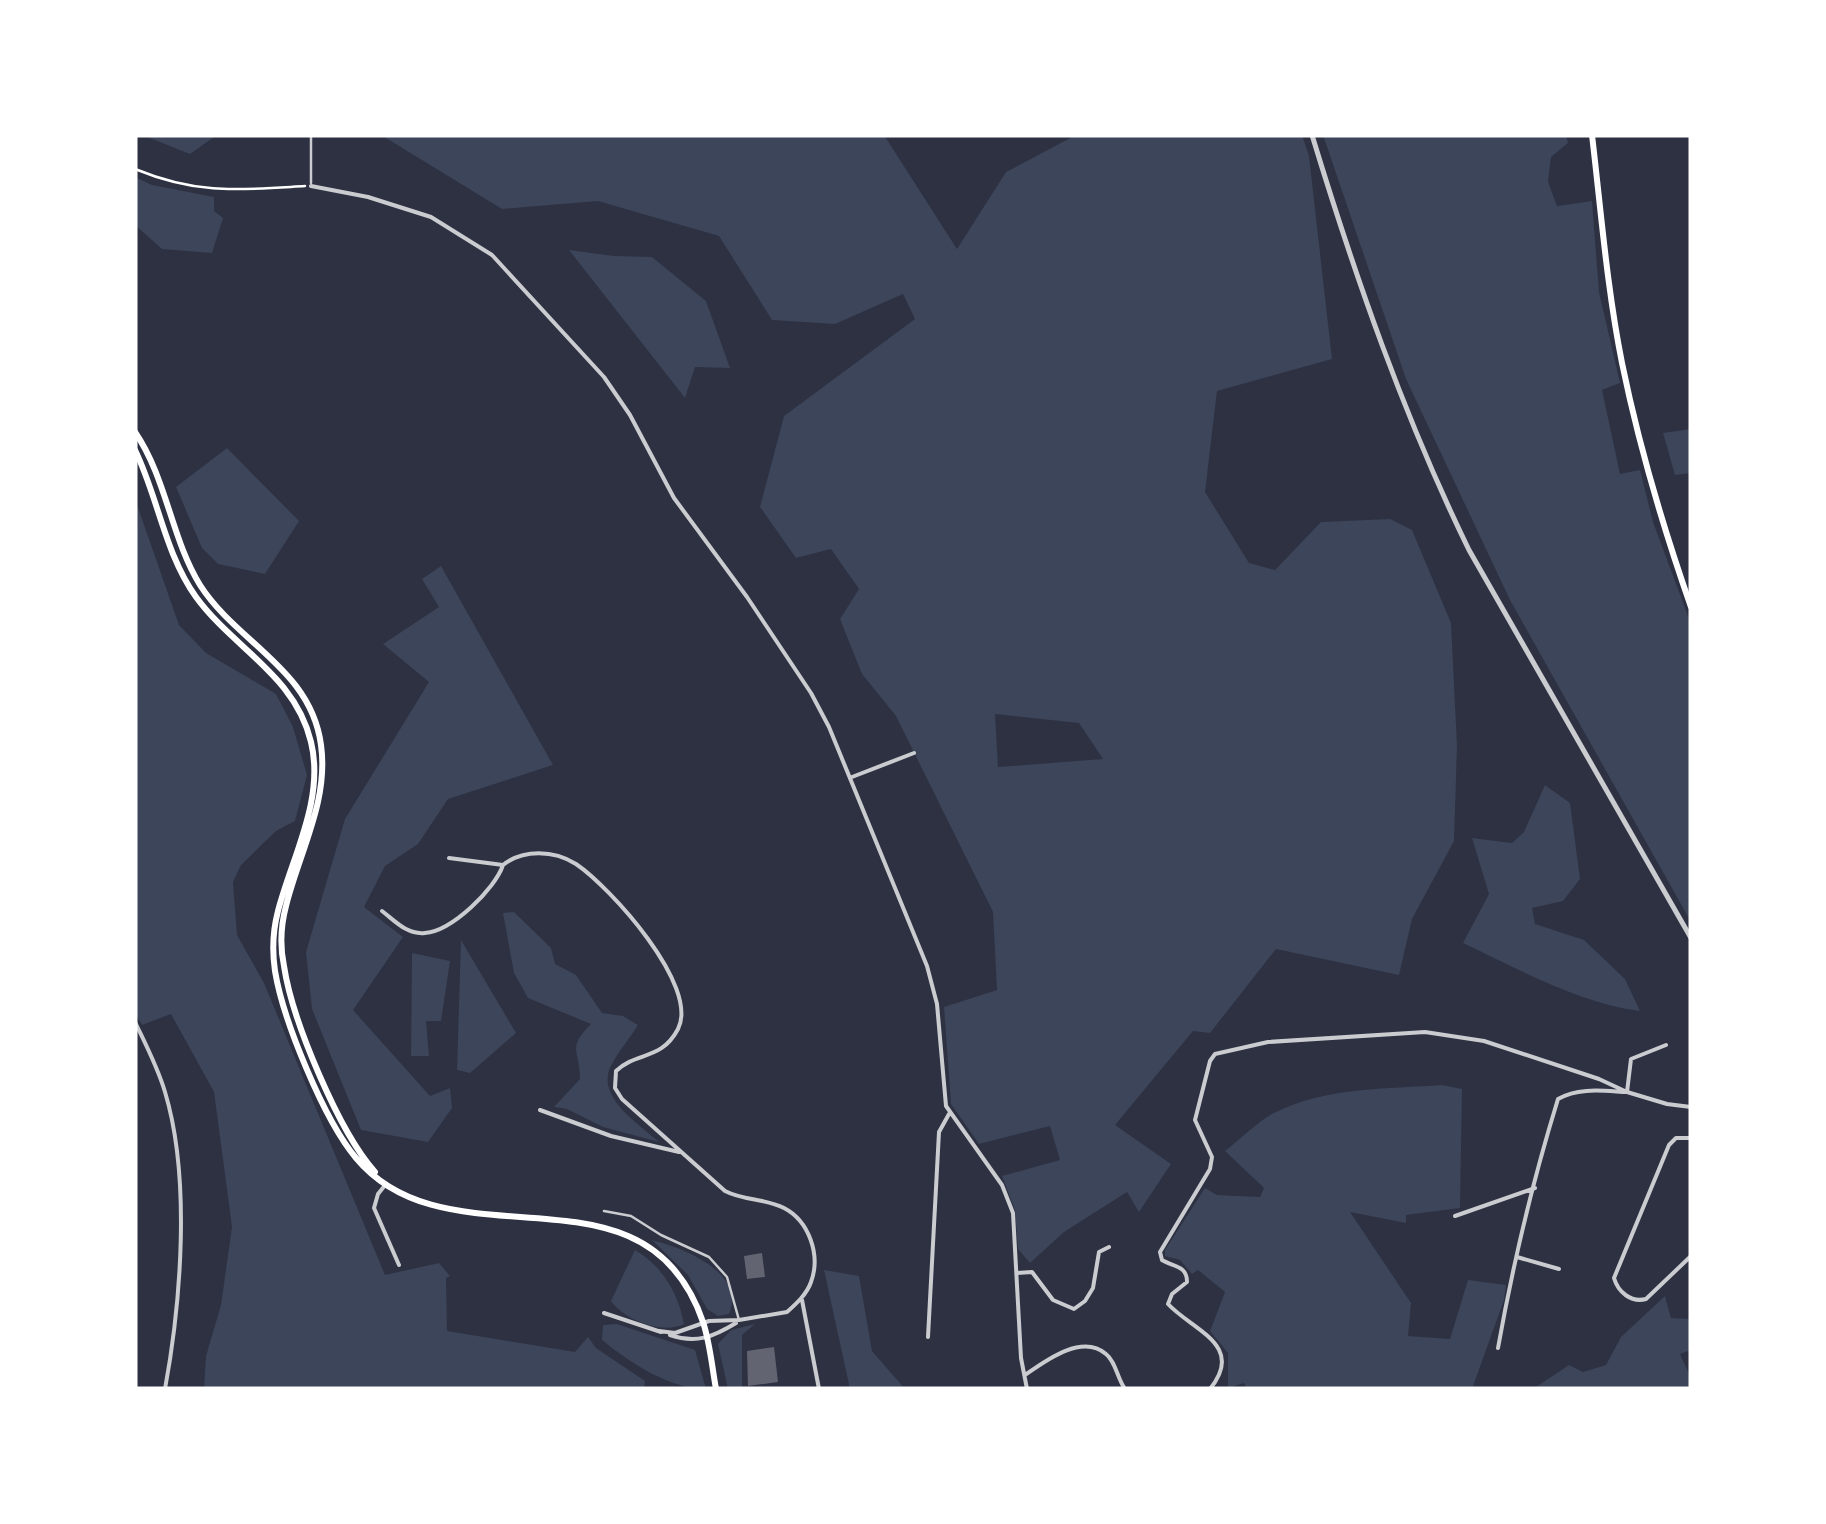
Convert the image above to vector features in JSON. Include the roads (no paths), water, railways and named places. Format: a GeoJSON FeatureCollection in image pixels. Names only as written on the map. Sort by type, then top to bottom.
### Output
{"type":"FeatureCollection","features":[{"type":"Feature","properties":{"kind":"main road"},"geometry":{"type":"LineString","coordinates":[[1592,135],[1622,365],[1664,529],[1691,607]]}},
{"type":"Feature","properties":{"kind":"main road"},"geometry":{"type":"LineString","coordinates":[[135,432],[156,470],[190,567],[203,589],[286,672],[316,722],[321,742],[321,785],[286,907],[283,964],[291,999],[340,1120],[363,1158],[386,1184]]}},
{"type":"Feature","properties":{"kind":"main road"},"geometry":{"type":"LineString","coordinates":[[135,450],[194,595],[278,678],[308,728],[313,748],[313,791],[278,913],[275,970],[283,1005],[342,1139],[364,1167],[418,1201],[441,1208],[578,1221],[621,1232],[656,1252],[687,1287],[707,1338],[716,1389]]}},
{"type":"Feature","properties":{"kind":"street"},"geometry":{"type":"LineString","coordinates":[[1312,135],[1376,329],[1447,504],[1469,550],[1691,938]]}},
{"type":"Feature","properties":{"kind":"street"},"geometry":{"type":"LineString","coordinates":[[311,186],[368,197],[431,216],[492,254],[524,286],[604,377],[674,498],[723,562],[812,693],[852,777],[867,823],[927,966],[937,1004],[949,1114],[1009,1200],[1027,1389]]}},
{"type":"Feature","properties":{"kind":"street"},"geometry":{"type":"LineString","coordinates":[[852,777],[914,753]]}},
{"type":"Feature","properties":{"kind":"street"},"geometry":{"type":"LineString","coordinates":[[382,912],[407,931],[426,934],[442,927],[480,898],[499,877],[503,865],[518,854],[558,856],[575,863],[625,910],[667,967],[682,1019],[655,1055],[625,1062],[616,1071],[614,1080],[622,1099],[724,1191],[738,1198],[770,1202],[801,1221],[811,1238],[814,1258],[811,1282],[786,1312],[702,1322],[675,1333],[659,1331]]}},
{"type":"Feature","properties":{"kind":"street"},"geometry":{"type":"LineString","coordinates":[[448,858],[503,865]]}},
{"type":"Feature","properties":{"kind":"street"},"geometry":{"type":"LineString","coordinates":[[135,1022],[166,1096],[180,1182],[180,1284],[165,1389]]}},
{"type":"Feature","properties":{"kind":"street"},"geometry":{"type":"LineString","coordinates":[[1210,1389],[1222,1368],[1220,1351],[1209,1334],[1168,1304],[1172,1294],[1188,1282],[1180,1267],[1162,1260],[1160,1252],[1210,1169],[1212,1157],[1196,1120],[1215,1054],[1268,1042],[1425,1032],[1484,1041],[1628,1092],[1691,1108]]}},
{"type":"Feature","properties":{"kind":"street"},"geometry":{"type":"LineString","coordinates":[[1628,1092],[1631,1059],[1666,1045]]}},
{"type":"Feature","properties":{"kind":"street"},"geometry":{"type":"LineString","coordinates":[[1498,1348],[1544,1142],[1558,1099],[1569,1093],[1594,1090],[1628,1092]]}},
{"type":"Feature","properties":{"kind":"street"},"geometry":{"type":"LineString","coordinates":[[540,1110],[611,1136],[682,1152]]}},
{"type":"Feature","properties":{"kind":"street"},"geometry":{"type":"LineString","coordinates":[[928,1337],[939,1132],[949,1114]]}},
{"type":"Feature","properties":{"kind":"street"},"geometry":{"type":"LineString","coordinates":[[1691,1138],[1676,1138],[1665,1154],[1614,1278],[1622,1293],[1638,1301],[1646,1299],[1691,1256]]}},
{"type":"Feature","properties":{"kind":"street"},"geometry":{"type":"LineString","coordinates":[[386,1184],[374,1208],[399,1266]]}},
{"type":"Feature","properties":{"kind":"street"},"geometry":{"type":"LineString","coordinates":[[1454,1216],[1535,1188]]}},
{"type":"Feature","properties":{"kind":"street"},"geometry":{"type":"LineString","coordinates":[[1017,1273],[1032,1272],[1053,1300],[1074,1309],[1090,1295],[1099,1252],[1109,1246]]}},
{"type":"Feature","properties":{"kind":"street"},"geometry":{"type":"LineString","coordinates":[[1517,1257],[1559,1269]]}},
{"type":"Feature","properties":{"kind":"street"},"geometry":{"type":"LineString","coordinates":[[802,1297],[819,1389]]}},
{"type":"Feature","properties":{"kind":"street"},"geometry":{"type":"LineString","coordinates":[[604,1312],[677,1338],[707,1338],[739,1320]]}},
{"type":"Feature","properties":{"kind":"street"},"geometry":{"type":"LineString","coordinates":[[1024,1376],[1064,1351],[1092,1347],[1109,1357],[1125,1389]]}},
{"type":"Feature","properties":{"kind":"lane"},"geometry":{"type":"LineString","coordinates":[[311,135],[311,186]]}},
{"type":"Feature","properties":{"kind":"lane"},"geometry":{"type":"LineString","coordinates":[[604,1211],[632,1216],[661,1235],[709,1257],[727,1277],[739,1320]]}}]}
